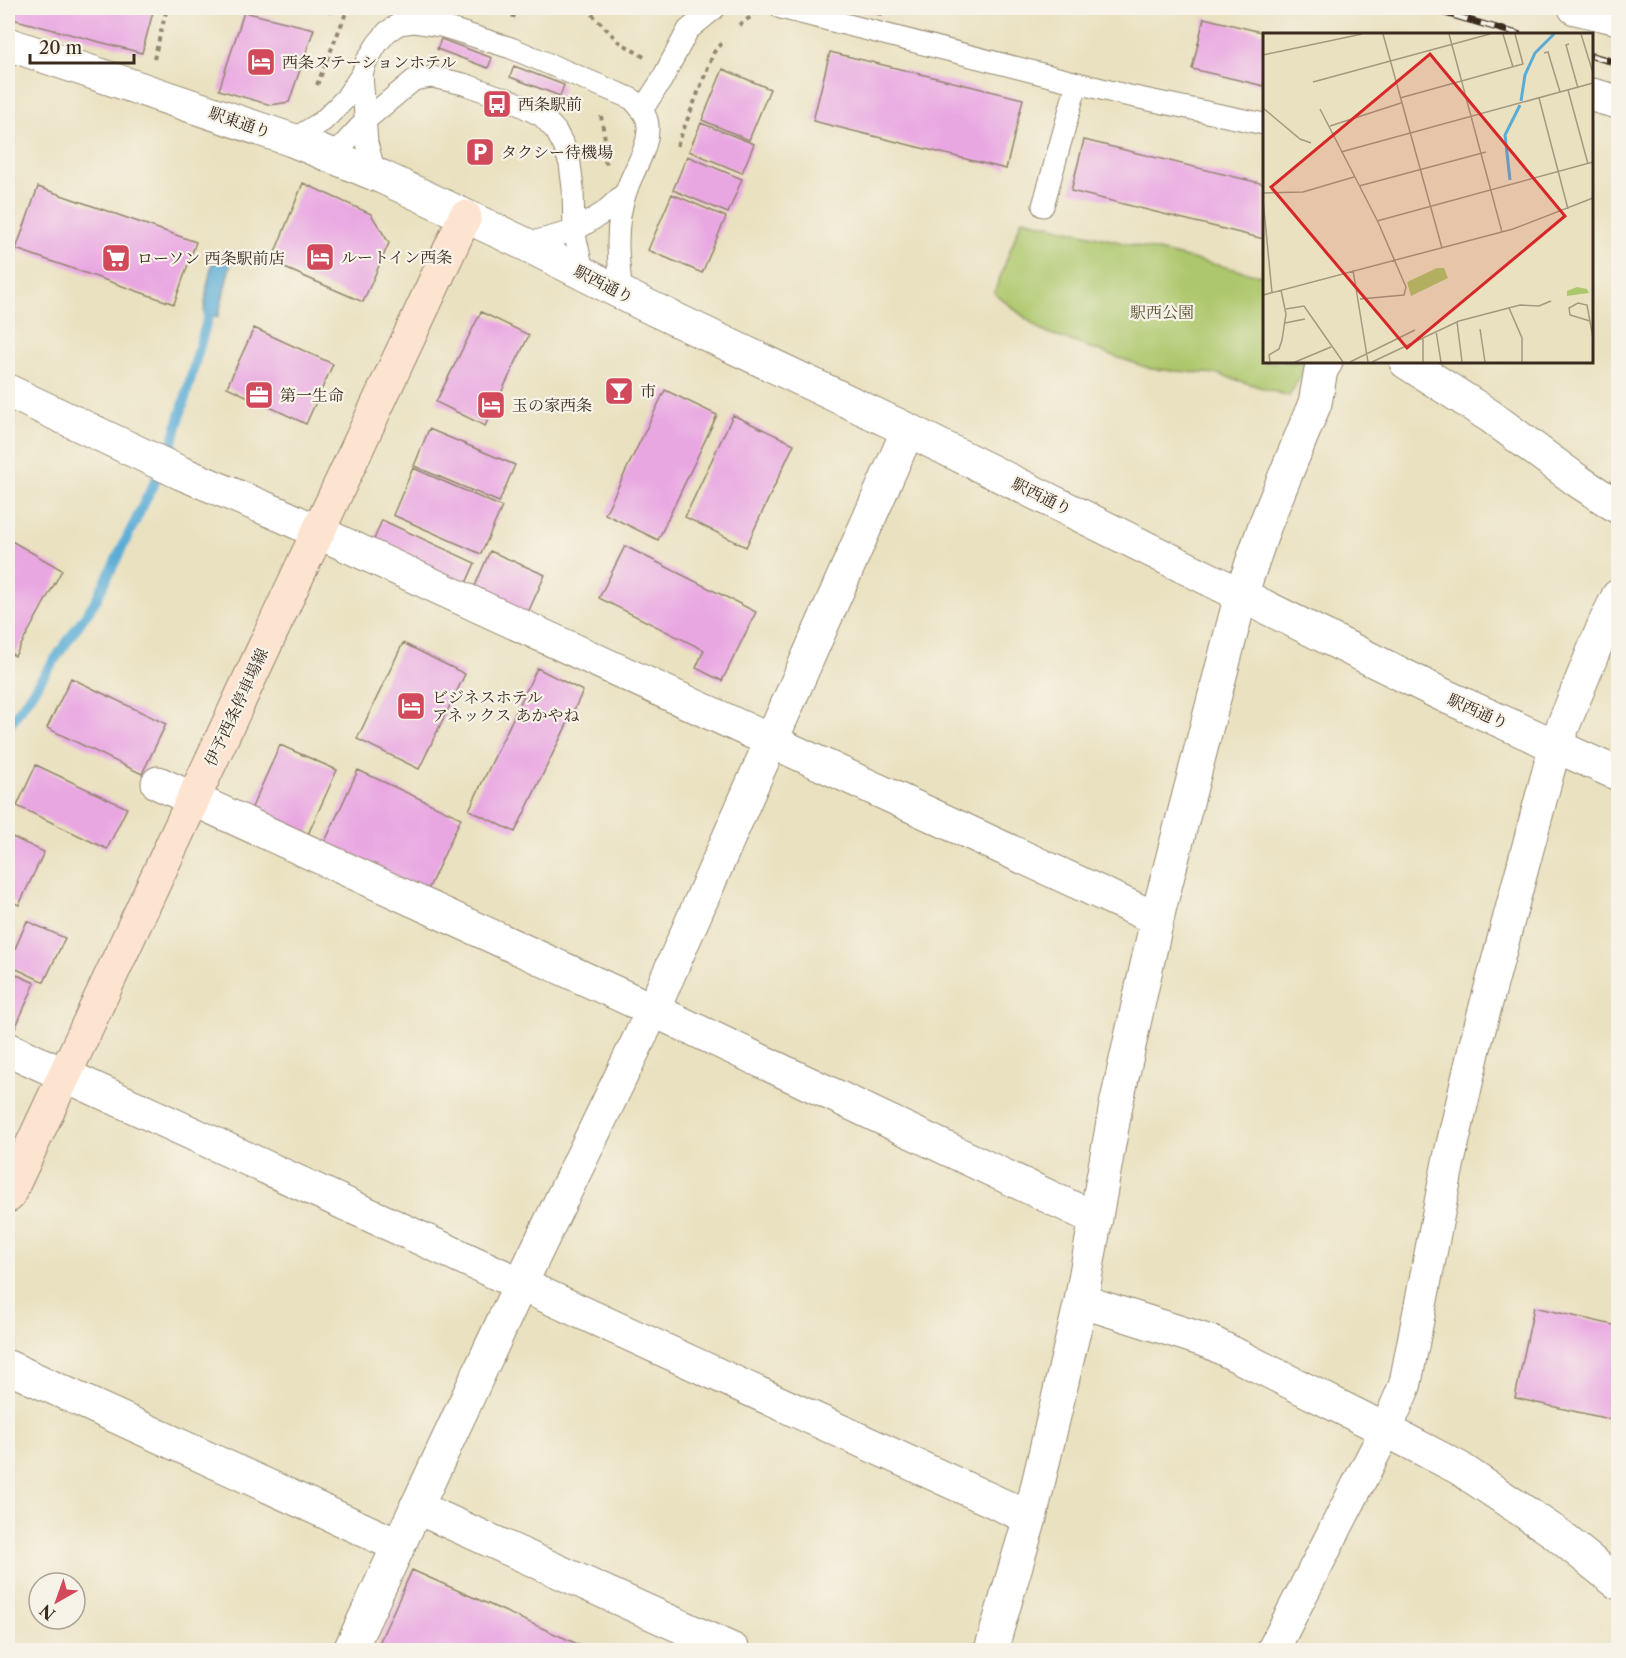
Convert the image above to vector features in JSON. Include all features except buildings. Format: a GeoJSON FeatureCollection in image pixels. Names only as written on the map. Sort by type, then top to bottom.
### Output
{"type":"FeatureCollection","features":[{"type":"Feature","properties":{"kind":"main road","name":"伊予西条停車場線"},"geometry":{"type":"LineString","coordinates":[[8,1197],[465,217]]}},
{"type":"Feature","properties":{"kind":"street"},"geometry":{"type":"LineString","coordinates":[[1575,8],[1618,18]]}},
{"type":"Feature","properties":{"kind":"street","name":"駅東通り"},"geometry":{"type":"LineString","coordinates":[[8,44],[292,140],[382,177],[465,217]]}},
{"type":"Feature","properties":{"kind":"street"},"geometry":{"type":"LineString","coordinates":[[1593,95],[1618,102]]}},
{"type":"Feature","properties":{"kind":"street","name":"駅西通り"},"geometry":{"type":"LineString","coordinates":[[465,217],[908,430],[1443,695],[1618,774]]}},
{"type":"Feature","properties":{"kind":"street"},"geometry":{"type":"LineString","coordinates":[[991,1650],[1030,1518],[1081,1301],[1116,1105],[1157,919],[1241,595],[1264,525],[1316,403],[1321,370],[1325,363]]}},
{"type":"Feature","properties":{"kind":"street"},"geometry":{"type":"LineString","coordinates":[[1408,363],[1490,416],[1578,481],[1618,507]]}},
{"type":"Feature","properties":{"kind":"street"},"geometry":{"type":"LineString","coordinates":[[8,391],[167,467],[279,514],[1157,919]]}},
{"type":"Feature","properties":{"kind":"street"},"geometry":{"type":"LineString","coordinates":[[350,1650],[521,1283],[653,1010],[908,430]]}},
{"type":"Feature","properties":{"kind":"street"},"geometry":{"type":"LineString","coordinates":[[1273,1650],[1386,1430],[1405,1385],[1475,1046],[1555,746],[1618,596]]}},
{"type":"Feature","properties":{"kind":"street"},"geometry":{"type":"LineString","coordinates":[[158,783],[653,1010],[1096,1219]]}},
{"type":"Feature","properties":{"kind":"street"},"geometry":{"type":"LineString","coordinates":[[8,1049],[1030,1518]]}},
{"type":"Feature","properties":{"kind":"street"},"geometry":{"type":"LineString","coordinates":[[1081,1301],[1210,1342],[1459,1468],[1553,1531],[1618,1583]]}},
{"type":"Feature","properties":{"kind":"street"},"geometry":{"type":"LineString","coordinates":[[8,1368],[399,1545]]}},
{"type":"Feature","properties":{"kind":"street"},"geometry":{"type":"LineString","coordinates":[[416,1508],[733,1650]]}},
{"type":"Feature","properties":{"kind":"lane"},"geometry":{"type":"LineString","coordinates":[[642,110],[661,81],[688,30],[715,8]]}},
{"type":"Feature","properties":{"kind":"lane"},"geometry":{"type":"LineString","coordinates":[[781,8],[1125,95],[1263,124]]}},
{"type":"Feature","properties":{"kind":"lane"},"geometry":{"type":"LineString","coordinates":[[292,140],[323,121],[345,99],[362,74],[377,44],[387,32],[399,24],[414,22],[441,26],[506,46],[632,99],[647,115],[648,132],[639,162],[625,193],[619,229],[618,257],[622,294]]}},
{"type":"Feature","properties":{"kind":"lane"},"geometry":{"type":"LineString","coordinates":[[362,74],[367,143],[372,162],[382,177]]}},
{"type":"Feature","properties":{"kind":"lane"},"geometry":{"type":"LineString","coordinates":[[332,157],[366,120],[414,80],[432,76],[512,100],[542,116],[556,131],[564,146],[570,164],[573,188],[574,231],[584,274]]}},
{"type":"Feature","properties":{"kind":"lane"},"geometry":{"type":"LineString","coordinates":[[1043,206],[1077,83]]}},
{"type":"Feature","properties":{"kind":"lane"},"geometry":{"type":"LineString","coordinates":[[525,244],[574,231],[603,213],[625,193]]}},
{"type":"Feature","properties":{"kind":"path"},"geometry":{"type":"LineString","coordinates":[[153,63],[167,8]]}},
{"type":"Feature","properties":{"kind":"path"},"geometry":{"type":"LineString","coordinates":[[316,88],[348,8]]}},
{"type":"Feature","properties":{"kind":"path"},"geometry":{"type":"LineString","coordinates":[[586,8],[618,41],[650,60]]}},
{"type":"Feature","properties":{"kind":"path"},"geometry":{"type":"LineString","coordinates":[[734,29],[756,13]]}},
{"type":"Feature","properties":{"kind":"path"},"geometry":{"type":"LineString","coordinates":[[675,150],[714,52],[727,37]]}},
{"type":"Feature","properties":{"kind":"green space","name":"駅西公園"},"geometry":{"type":"Polygon","coordinates":[[[1022,219],[1263,276],[1263,363],[1307,363],[1289,396],[1217,374],[1151,369],[1042,331],[994,293],[1022,219]]]}},
{"type":"Feature","properties":{"kind":"water"},"geometry":{"type":"Polygon","coordinates":[[[214,255],[231,262],[218,317],[204,313],[214,255]]]}},
{"type":"Feature","properties":{"kind":"waterway"},"geometry":{"type":"LineString","coordinates":[[8,727],[96,600],[170,451],[212,303]]}},
{"type":"Feature","properties":{"kind":"railway"},"geometry":{"type":"LineString","coordinates":[[1427,8],[1514,33]]}},
{"type":"Feature","properties":{"kind":"railway"},"geometry":{"type":"LineString","coordinates":[[1593,56],[1618,63]]}},
{"type":"Feature","properties":{"kind":"place","name":"西条ステーションホテル"},"geometry":{"type":"Point","coordinates":[261,62]}},
{"type":"Feature","properties":{"kind":"place","name":"西条駅前"},"geometry":{"type":"Point","coordinates":[497,104]}},
{"type":"Feature","properties":{"kind":"place","name":"タクシー待機場"},"geometry":{"type":"Point","coordinates":[480,152]}},
{"type":"Feature","properties":{"kind":"place","name":"ルートイン西条"},"geometry":{"type":"Point","coordinates":[320,257]}},
{"type":"Feature","properties":{"kind":"place","name":"ローソン 西条駅前店"},"geometry":{"type":"Point","coordinates":[116,258]}},
{"type":"Feature","properties":{"kind":"place","name":"市"},"geometry":{"type":"Point","coordinates":[619,391]}},
{"type":"Feature","properties":{"kind":"place","name":"第一生命"},"geometry":{"type":"Point","coordinates":[259,395]}},
{"type":"Feature","properties":{"kind":"place","name":"玉の家西条"},"geometry":{"type":"Point","coordinates":[491,405]}},
{"type":"Feature","properties":{"kind":"place","name":"ビジネスホテル アネックス あかやね"},"geometry":{"type":"Point","coordinates":[411,706]}}]}
